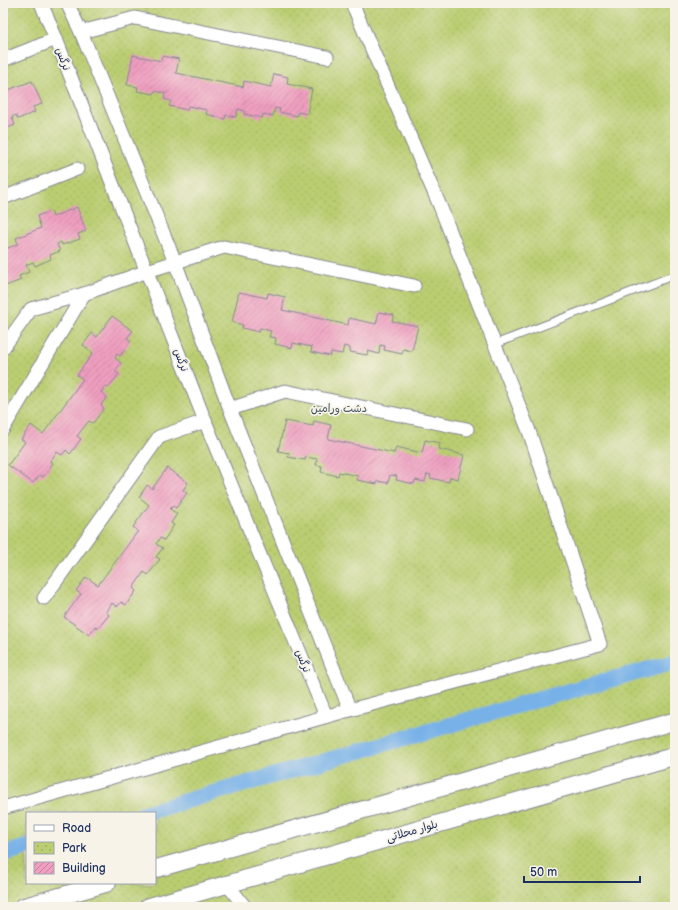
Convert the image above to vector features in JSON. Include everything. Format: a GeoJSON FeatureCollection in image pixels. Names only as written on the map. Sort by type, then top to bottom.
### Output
{"type":"FeatureCollection","features":[{"type":"Feature","properties":{"kind":"street","name":"نرگس"},"geometry":{"type":"LineString","coordinates":[[41,3],[205,421],[326,716]]}},
{"type":"Feature","properties":{"kind":"street"},"geometry":{"type":"LineString","coordinates":[[68,3],[174,262],[230,409],[350,710]]}},
{"type":"Feature","properties":{"kind":"street"},"geometry":{"type":"LineString","coordinates":[[3,808],[326,716],[600,644],[529,431],[440,206],[352,3]]}},
{"type":"Feature","properties":{"kind":"street"},"geometry":{"type":"LineString","coordinates":[[81,32],[135,18],[327,57]]}},
{"type":"Feature","properties":{"kind":"street"},"geometry":{"type":"LineString","coordinates":[[3,60],[56,39]]}},
{"type":"Feature","properties":{"kind":"street"},"geometry":{"type":"LineString","coordinates":[[3,198],[77,169]]}},
{"type":"Feature","properties":{"kind":"street"},"geometry":{"type":"LineString","coordinates":[[3,348],[30,309],[84,294],[147,271],[224,247],[414,286]]}},
{"type":"Feature","properties":{"kind":"street"},"geometry":{"type":"LineString","coordinates":[[3,429],[84,294]]}},
{"type":"Feature","properties":{"kind":"street"},"geometry":{"type":"LineString","coordinates":[[230,409],[285,391],[467,429]]}},
{"type":"Feature","properties":{"kind":"street"},"geometry":{"type":"LineString","coordinates":[[44,598],[159,437],[205,421]]}},
{"type":"Feature","properties":{"kind":"street"},"geometry":{"type":"LineString","coordinates":[[156,869],[675,721]]}},
{"type":"Feature","properties":{"kind":"street","name":"بلوار محلاتی"},"geometry":{"type":"LineString","coordinates":[[148,907],[675,756]]}},
{"type":"Feature","properties":{"kind":"street"},"geometry":{"type":"LineString","coordinates":[[23,907],[104,884]]}},
{"type":"Feature","properties":{"kind":"street"},"geometry":{"type":"LineString","coordinates":[[228,884],[245,907]]}},
{"type":"Feature","properties":{"kind":"lane"},"geometry":{"type":"LineString","coordinates":[[495,344],[675,275]]}},
{"type":"Feature","properties":{"kind":"green space","name":"دشت ورامین"},"geometry":{"type":"Polygon","coordinates":[[[3,3],[675,3],[675,907],[3,907],[3,3]]]}},
{"type":"Feature","properties":{"kind":"building"},"geometry":{"type":"Polygon","coordinates":[[[133,55],[161,61],[162,56],[179,59],[176,73],[243,87],[244,81],[271,87],[274,74],[288,77],[287,84],[312,89],[307,114],[298,112],[297,116],[279,112],[280,109],[275,108],[273,116],[263,114],[262,118],[244,114],[245,111],[238,109],[236,117],[226,115],[225,119],[206,114],[207,110],[188,106],[187,110],[169,106],[171,101],[164,99],[165,93],[154,91],[154,94],[137,91],[138,87],[127,85],[133,55]]]}},
{"type":"Feature","properties":{"kind":"building"},"geometry":{"type":"Polygon","coordinates":[[[32,81],[42,104],[33,107],[35,112],[18,119],[16,115],[12,117],[15,125],[5,129],[7,133],[3,134],[3,86],[6,84],[8,90],[32,81]]]}},
{"type":"Feature","properties":{"kind":"building"},"geometry":{"type":"Polygon","coordinates":[[[77,207],[86,231],[78,234],[80,239],[62,245],[61,242],[57,244],[60,251],[50,255],[51,259],[35,266],[33,262],[26,265],[29,272],[19,276],[21,280],[3,287],[3,250],[18,244],[16,238],[41,228],[37,216],[51,211],[53,217],[77,207]]]}},
{"type":"Feature","properties":{"kind":"building"},"geometry":{"type":"Polygon","coordinates":[[[239,292],[267,298],[268,293],[285,297],[282,310],[348,325],[349,318],[376,324],[379,312],[394,315],[392,321],[418,326],[412,351],[403,349],[402,354],[384,350],[385,346],[380,345],[379,354],[368,351],[367,355],[350,352],[350,348],[344,346],[342,354],[331,352],[330,356],[311,352],[312,347],[293,343],[292,348],[275,344],[276,338],[269,337],[271,331],[260,328],[259,332],[242,328],[243,325],[232,322],[239,292]]]}},
{"type":"Feature","properties":{"kind":"building"},"geometry":{"type":"Polygon","coordinates":[[[112,316],[133,331],[127,338],[131,341],[120,356],[117,354],[115,358],[121,363],[115,371],[119,374],[108,388],[105,386],[101,392],[107,397],[101,405],[104,408],[93,423],[89,421],[77,436],[81,439],[70,454],[66,450],[62,455],[57,452],[50,461],[53,463],[43,477],[40,475],[33,483],[8,465],[25,442],[21,439],[31,425],[43,434],[83,379],[77,375],[93,353],[83,345],[92,333],[97,337],[112,316]]]}},
{"type":"Feature","properties":{"kind":"building"},"geometry":{"type":"Polygon","coordinates":[[[285,421],[313,426],[314,421],[331,425],[328,439],[394,453],[396,447],[422,453],[425,440],[440,443],[439,449],[464,455],[458,479],[450,477],[449,482],[430,478],[431,475],[427,474],[425,482],[415,480],[414,484],[396,480],[397,476],[390,475],[388,483],[377,481],[377,484],[357,480],[358,476],[339,472],[338,476],[321,472],[322,466],[316,465],[317,459],[306,457],[305,460],[288,457],[289,453],[278,451],[285,421]]]}},
{"type":"Feature","properties":{"kind":"building"},"geometry":{"type":"Polygon","coordinates":[[[167,468],[188,483],[183,490],[187,493],[176,508],[173,506],[170,509],[177,514],[171,523],[174,525],[164,540],[160,538],[156,544],[163,548],[156,557],[160,559],[148,575],[144,572],[133,588],[136,591],[126,605],[121,602],[117,607],[112,603],[106,612],[109,615],[98,628],[95,626],[89,635],[64,617],[81,594],[76,591],[86,577],[98,585],[138,531],[133,527],[149,505],[139,497],[147,485],[152,489],[167,468]]]}},
{"type":"Feature","properties":{"kind":"building"},"geometry":{"type":"Polygon","coordinates":[[[3,663],[7,673],[3,674],[3,663]]]}},
{"type":"Feature","properties":{"kind":"waterway"},"geometry":{"type":"LineString","coordinates":[[147,812],[533,701],[675,662]]}},
{"type":"Feature","properties":{"kind":"waterway"},"geometry":{"type":"LineString","coordinates":[[3,854],[26,847]]}}]}
